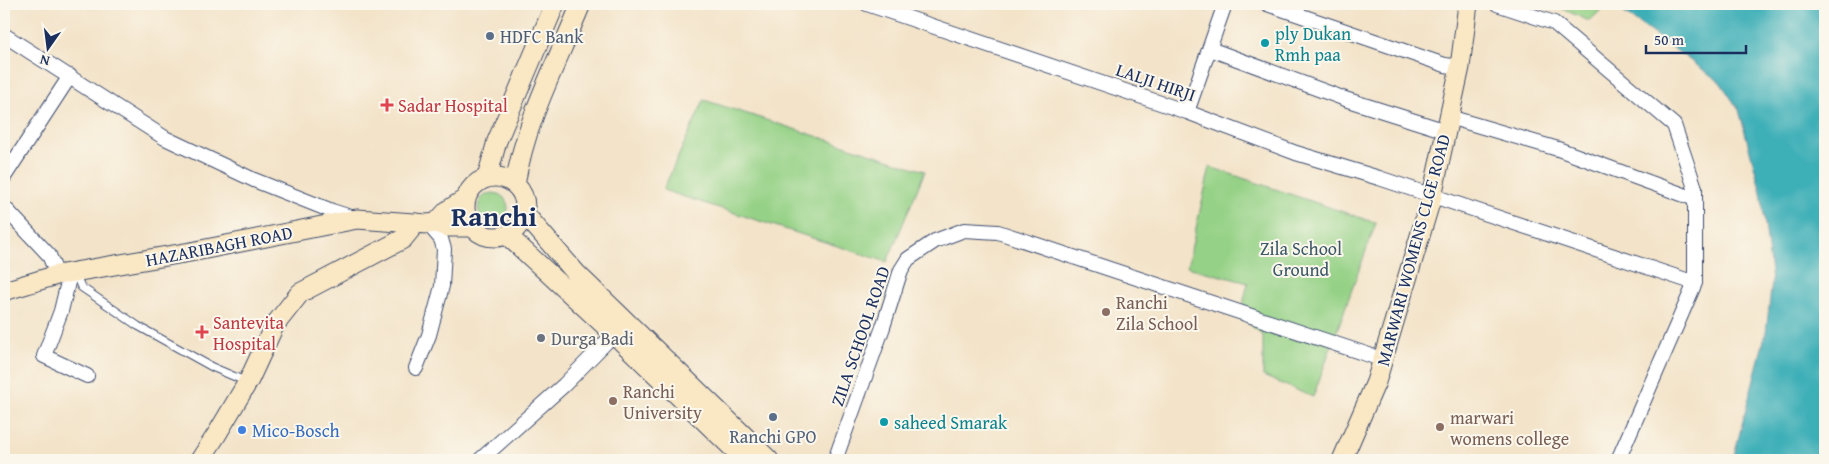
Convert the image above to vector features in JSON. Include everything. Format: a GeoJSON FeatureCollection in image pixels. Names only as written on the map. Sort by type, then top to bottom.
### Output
{"type":"FeatureCollection","features":[{"type":"Feature","properties":{"kind":"main road"},"geometry":{"type":"LineString","coordinates":[[487,178],[497,141],[555,4]]}},
{"type":"Feature","properties":{"kind":"main road"},"geometry":{"type":"LineString","coordinates":[[515,185],[519,162],[529,131],[581,4]]}},
{"type":"Feature","properties":{"kind":"main road","name":"MARWARI WOMENS CLGE ROAD"},"geometry":{"type":"LineString","coordinates":[[1342,460],[1384,360],[1432,196],[1460,67],[1468,4]]}},
{"type":"Feature","properties":{"kind":"main road"},"geometry":{"type":"LineString","coordinates":[[497,177],[507,180],[515,185],[521,194],[524,203],[524,213],[521,222],[515,230],[507,235],[488,237],[478,233],[466,218],[465,199],[470,189],[478,182],[487,178],[497,177]]}},
{"type":"Feature","properties":{"kind":"main road"},"geometry":{"type":"LineString","coordinates":[[200,460],[248,380],[274,326],[300,294],[403,239],[465,199]]}},
{"type":"Feature","properties":{"kind":"main road"},"geometry":{"type":"LineString","coordinates":[[524,213],[576,273],[770,460]]}},
{"type":"Feature","properties":{"kind":"main road","name":"HAZARIBAGH ROAD"},"geometry":{"type":"LineString","coordinates":[[4,292],[67,274],[357,219],[427,223],[447,227],[471,226]]}},
{"type":"Feature","properties":{"kind":"main road"},"geometry":{"type":"LineString","coordinates":[[507,235],[614,334],[744,460]]}},
{"type":"Feature","properties":{"kind":"street","name":"LALJI HIRJI"},"geometry":{"type":"LineString","coordinates":[[867,4],[1187,112],[1296,153],[1695,282]]}},
{"type":"Feature","properties":{"kind":"street"},"geometry":{"type":"LineString","coordinates":[[1187,112],[1225,4]]}},
{"type":"Feature","properties":{"kind":"street"},"geometry":{"type":"LineString","coordinates":[[1267,4],[1445,65],[1460,67]]}},
{"type":"Feature","properties":{"kind":"street"},"geometry":{"type":"LineString","coordinates":[[1497,4],[1554,23],[1674,125],[1695,188],[1695,282],[1618,460]]}},
{"type":"Feature","properties":{"kind":"street"},"geometry":{"type":"LineString","coordinates":[[4,35],[165,138],[254,180],[357,219]]}},
{"type":"Feature","properties":{"kind":"street"},"geometry":{"type":"LineString","coordinates":[[1210,49],[1348,100],[1558,149],[1695,199]]}},
{"type":"Feature","properties":{"kind":"street"},"geometry":{"type":"LineString","coordinates":[[4,177],[70,76]]}},
{"type":"Feature","properties":{"kind":"street"},"geometry":{"type":"LineString","coordinates":[[4,207],[67,274],[61,311],[44,356],[87,376]]}},
{"type":"Feature","properties":{"kind":"street"},"geometry":{"type":"LineString","coordinates":[[416,368],[432,326],[442,286],[444,249],[441,239],[427,223]]}},
{"type":"Feature","properties":{"kind":"street","name":"ZILA SCHOOL ROAD"},"geometry":{"type":"LineString","coordinates":[[836,460],[901,270],[908,259],[935,241],[964,230],[998,232],[1384,360]]}},
{"type":"Feature","properties":{"kind":"street"},"geometry":{"type":"LineString","coordinates":[[480,460],[564,385],[614,334]]}},
{"type":"Feature","properties":{"kind":"lane"},"geometry":{"type":"LineString","coordinates":[[67,274],[81,287],[138,326],[167,343],[240,380],[248,380]]}},
{"type":"Feature","properties":{"kind":"green space"},"geometry":{"type":"Polygon","coordinates":[[[1552,4],[1608,4],[1589,21],[1552,4]]]}},
{"type":"Feature","properties":{"kind":"green space"},"geometry":{"type":"Polygon","coordinates":[[[704,100],[925,171],[887,262],[663,190],[704,100]]]}},
{"type":"Feature","properties":{"kind":"green space","name":"Zila School Ground"},"geometry":{"type":"Polygon","coordinates":[[[1210,167],[1376,223],[1313,397],[1263,376],[1263,335],[1240,317],[1248,283],[1187,267],[1210,167]]]}},
{"type":"Feature","properties":{"kind":"green space"},"geometry":{"type":"Polygon","coordinates":[[[493,193],[504,197],[508,208],[504,219],[493,223],[482,219],[478,208],[482,197],[493,193]]]}},
{"type":"Feature","properties":{"kind":"water"},"geometry":{"type":"Polygon","coordinates":[[[1612,4],[1825,4],[1825,460],[1734,460],[1766,332],[1772,281],[1761,192],[1739,110],[1720,82],[1612,4]]]}},
{"type":"Feature","properties":{"kind":"place","name":"HDFC Bank"},"geometry":{"type":"Point","coordinates":[490,36]}},
{"type":"Feature","properties":{"kind":"place","name":"ply Dukan Rmh paa"},"geometry":{"type":"Point","coordinates":[1265,43]}},
{"type":"Feature","properties":{"kind":"place","name":"Sadar Hospital"},"geometry":{"type":"Point","coordinates":[387,105]}},
{"type":"Feature","properties":{"kind":"place","name":"Ranchi Zila School"},"geometry":{"type":"Point","coordinates":[1106,312]}},
{"type":"Feature","properties":{"kind":"place","name":"Santevita Hospital"},"geometry":{"type":"Point","coordinates":[202,332]}},
{"type":"Feature","properties":{"kind":"place","name":"Durga Badi"},"geometry":{"type":"Point","coordinates":[541,338]}},
{"type":"Feature","properties":{"kind":"place","name":"Ranchi University"},"geometry":{"type":"Point","coordinates":[613,401]}},
{"type":"Feature","properties":{"kind":"place","name":"Ranchi GPO"},"geometry":{"type":"Point","coordinates":[773,417]}},
{"type":"Feature","properties":{"kind":"place","name":"saheed Smarak"},"geometry":{"type":"Point","coordinates":[884,422]}},
{"type":"Feature","properties":{"kind":"place","name":"marwari womens college"},"geometry":{"type":"Point","coordinates":[1440,427]}},
{"type":"Feature","properties":{"kind":"place","name":"Mico-Bosch"},"geometry":{"type":"Point","coordinates":[242,430]}},
{"type":"Feature","properties":{"kind":"district","name":"Ranchi"},"geometry":{"type":"Point","coordinates":[494,215]}}]}
